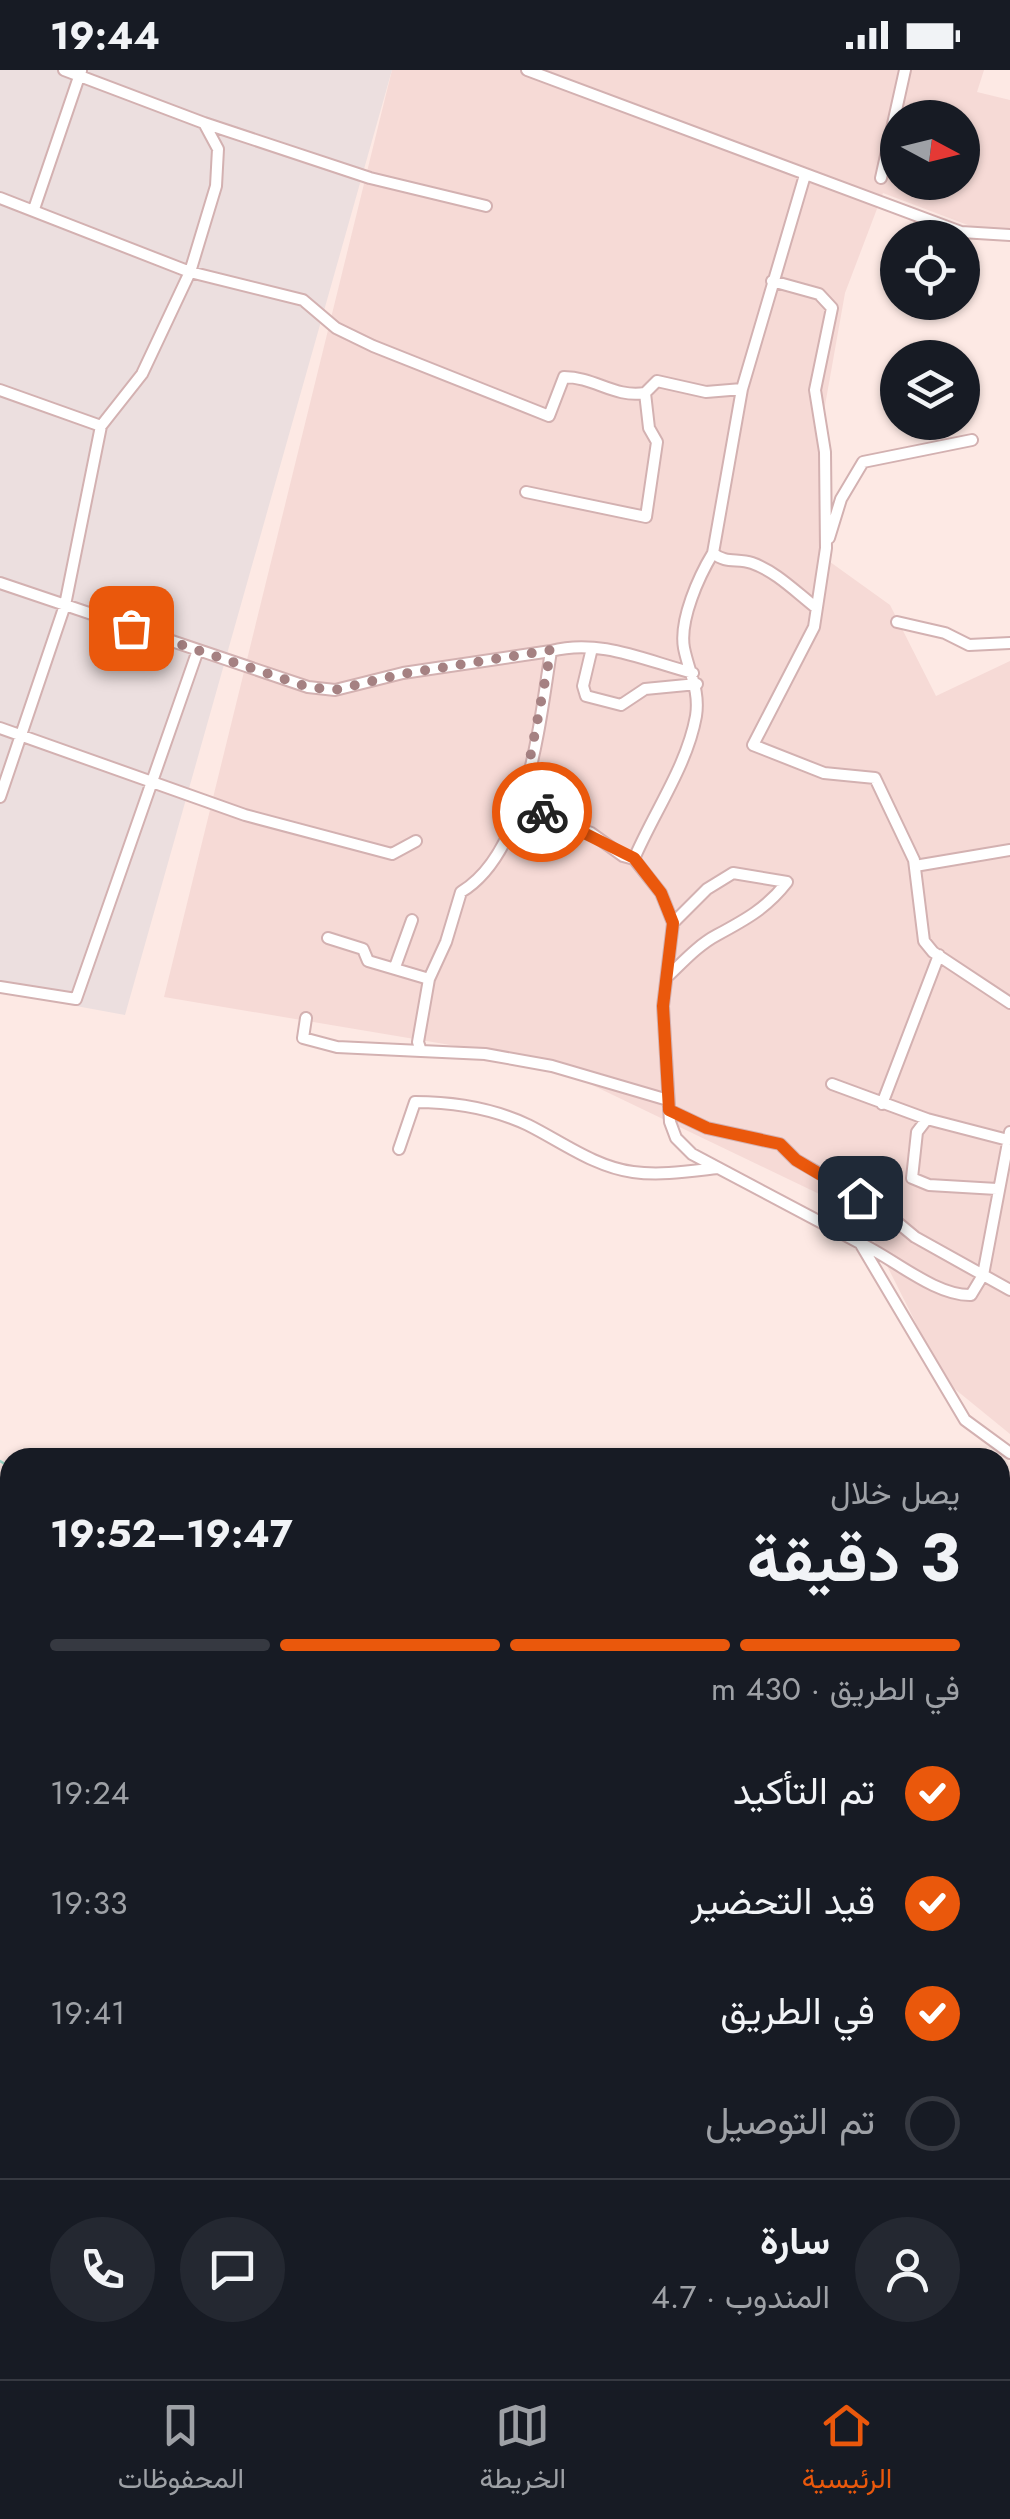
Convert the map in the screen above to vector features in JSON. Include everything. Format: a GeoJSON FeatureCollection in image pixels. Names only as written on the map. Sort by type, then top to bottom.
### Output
{"type":"FeatureCollection","features":[{"type":"Feature","properties":{"kind":"street"},"geometry":{"type":"LineString","coordinates":[[64,70],[81,72],[204,123],[370,178],[486,206]]}},
{"type":"Feature","properties":{"kind":"street"},"geometry":{"type":"LineString","coordinates":[[527,70],[961,232],[1010,236]]}},
{"type":"Feature","properties":{"kind":"street"},"geometry":{"type":"LineString","coordinates":[[562,84],[564,70]]}},
{"type":"Feature","properties":{"kind":"street"},"geometry":{"type":"LineString","coordinates":[[898,100],[905,70]]}},
{"type":"Feature","properties":{"kind":"street"},"geometry":{"type":"LineString","coordinates":[[34,208],[81,72]]}},
{"type":"Feature","properties":{"kind":"street"},"geometry":{"type":"LineString","coordinates":[[0,797],[65,605],[101,426],[142,374],[190,272],[216,186],[218,149],[204,123]]}},
{"type":"Feature","properties":{"kind":"street"},"geometry":{"type":"LineString","coordinates":[[634,858],[686,755],[696,714],[695,678],[684,646],[685,629],[702,572],[713,552],[742,389],[804,176]]}},
{"type":"Feature","properties":{"kind":"street"},"geometry":{"type":"LineString","coordinates":[[0,198],[34,208],[190,272],[304,300],[336,328],[373,346],[549,416],[564,378],[581,378],[623,396],[645,393],[657,381],[706,392],[742,389]]}},
{"type":"Feature","properties":{"kind":"street"},"geometry":{"type":"LineString","coordinates":[[772,280],[819,294],[832,308],[815,390],[825,452],[826,548]]}},
{"type":"Feature","properties":{"kind":"street"},"geometry":{"type":"LineString","coordinates":[[0,390],[101,426]]}},
{"type":"Feature","properties":{"kind":"street"},"geometry":{"type":"LineString","coordinates":[[526,492],[646,517],[657,442],[649,428],[645,393]]}},
{"type":"Feature","properties":{"kind":"street"},"geometry":{"type":"LineString","coordinates":[[972,440],[863,462],[842,499],[826,548],[814,606],[814,627],[753,745],[824,773],[875,778],[915,866],[924,941],[1010,1003]]}},
{"type":"Feature","properties":{"kind":"street"},"geometry":{"type":"LineString","coordinates":[[713,552],[723,561],[749,562],[772,574],[814,606]]}},
{"type":"Feature","properties":{"kind":"street"},"geometry":{"type":"LineString","coordinates":[[0,583],[308,687],[335,690],[402,674],[570,646],[620,650],[695,678]]}},
{"type":"Feature","properties":{"kind":"street"},"geometry":{"type":"LineString","coordinates":[[897,622],[945,632],[969,645],[1010,643]]}},
{"type":"Feature","properties":{"kind":"street"},"geometry":{"type":"LineString","coordinates":[[592,648],[583,686],[586,696],[598,702],[621,705],[645,689],[695,678]]}},
{"type":"Feature","properties":{"kind":"street"},"geometry":{"type":"LineString","coordinates":[[0,986],[76,999],[198,650]]}},
{"type":"Feature","properties":{"kind":"street"},"geometry":{"type":"LineString","coordinates":[[421,1051],[418,1042],[429,980],[461,892],[479,881],[521,805],[551,650]]}},
{"type":"Feature","properties":{"kind":"street"},"geometry":{"type":"LineString","coordinates":[[0,728],[246,815],[392,854],[416,841]]}},
{"type":"Feature","properties":{"kind":"street"},"geometry":{"type":"LineString","coordinates":[[521,805],[591,833],[622,856],[634,858],[661,893],[673,923],[663,1006],[668,1105],[676,1138],[719,1168],[860,1244],[958,1295],[971,1294],[983,1275],[1009,1136],[927,1119],[832,1084]]}},
{"type":"Feature","properties":{"kind":"street"},"geometry":{"type":"LineString","coordinates":[[915,866],[1010,850]]}},
{"type":"Feature","properties":{"kind":"street"},"geometry":{"type":"LineString","coordinates":[[667,977],[715,936],[742,924],[764,907],[787,882],[734,873],[707,889],[673,923]]}},
{"type":"Feature","properties":{"kind":"street"},"geometry":{"type":"LineString","coordinates":[[395,967],[412,920]]}},
{"type":"Feature","properties":{"kind":"street"},"geometry":{"type":"LineString","coordinates":[[328,938],[363,949],[368,961],[429,980]]}},
{"type":"Feature","properties":{"kind":"street"},"geometry":{"type":"LineString","coordinates":[[882,1104],[939,955]]}},
{"type":"Feature","properties":{"kind":"street"},"geometry":{"type":"LineString","coordinates":[[306,1018],[303,1038],[337,1047],[485,1054],[552,1066],[668,1105],[707,1128],[780,1144],[796,1160],[1010,1290]]}},
{"type":"Feature","properties":{"kind":"street"},"geometry":{"type":"LineString","coordinates":[[399,1149],[415,1102],[436,1102],[485,1108],[526,1124],[577,1154],[632,1172],[719,1168]]}},
{"type":"Feature","properties":{"kind":"street"},"geometry":{"type":"LineString","coordinates":[[927,1119],[917,1132],[912,1178],[930,1185],[997,1189]]}},
{"type":"Feature","properties":{"kind":"street"},"geometry":{"type":"LineString","coordinates":[[860,1244],[964,1420],[1002,1448]]}},
{"type":"Feature","properties":{"kind":"shaded area"},"geometry":{"type":"Polygon","coordinates":[[[0,70],[392,70],[125,1015],[0,992],[0,70]]]}},
{"type":"Feature","properties":{"kind":"shaded area"},"geometry":{"type":"Polygon","coordinates":[[[392,70],[984,70],[977,92],[1010,100],[1010,229],[981,230],[980,220],[955,220],[902,200],[980,200],[980,100],[880,100],[880,200],[845,293],[824,411],[819,554],[890,605],[936,696],[1010,661],[1010,1434],[945,1381],[861,1214],[540,1060],[164,997],[392,70]]]}},
{"type":"Feature","properties":{"kind":"way so far"},"geometry":{"type":"LineString","coordinates":[[131,628],[308,687],[335,690],[402,674],[551,650],[521,805],[542,812]]}},
{"type":"Feature","properties":{"kind":"route"},"geometry":{"type":"LineString","coordinates":[[542,812],[557,822],[603,839],[622,856],[634,858],[661,893],[673,923],[663,1006],[669,1110],[707,1128],[780,1144],[796,1160],[860,1198]]}}]}
